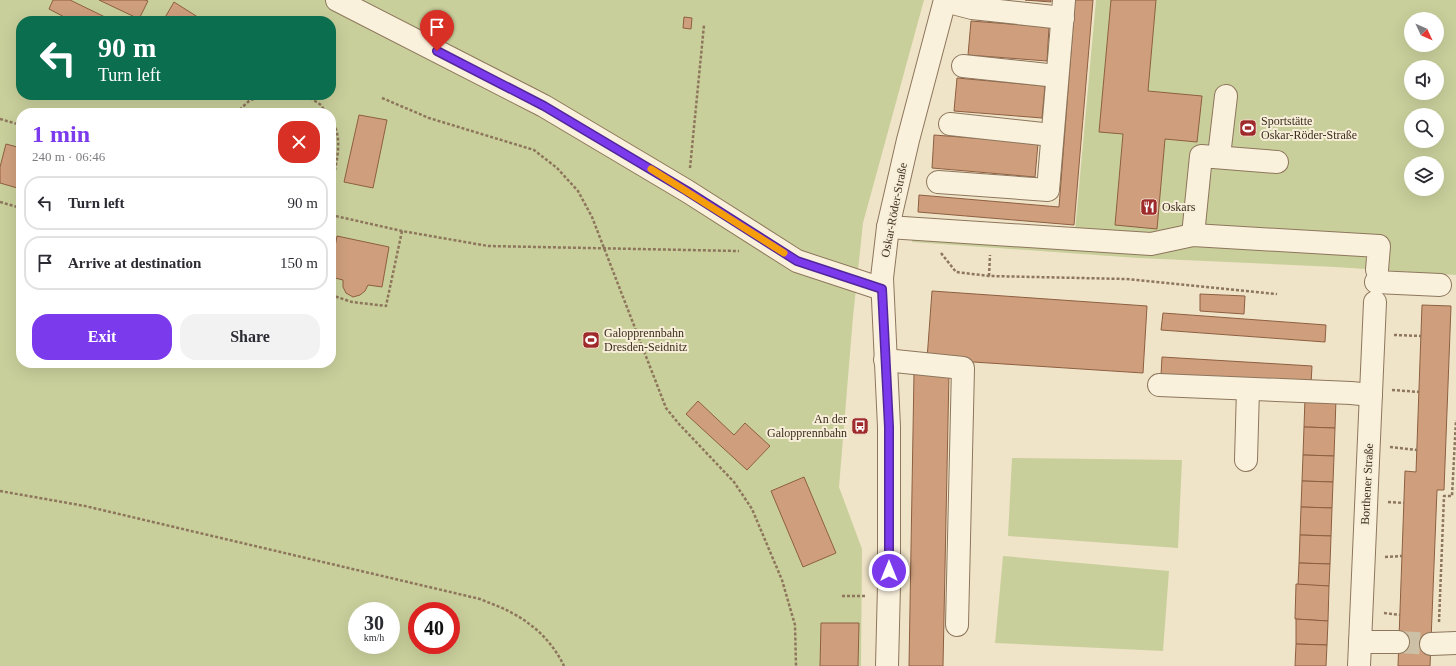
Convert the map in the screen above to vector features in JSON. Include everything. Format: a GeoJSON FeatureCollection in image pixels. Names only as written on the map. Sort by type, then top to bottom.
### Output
{"type":"FeatureCollection","features":[{"type":"Feature","properties":{"kind":"street"},"geometry":{"type":"LineString","coordinates":[[337,0],[544,106],[687,191],[797,261],[882,289]]}},
{"type":"Feature","properties":{"kind":"street"},"geometry":{"type":"LineString","coordinates":[[938,182],[1048,190],[1063,9],[972,8],[945,1]]}},
{"type":"Feature","properties":{"kind":"street","name":"Oskar-Röder-Straße"},"geometry":{"type":"LineString","coordinates":[[887,666],[889,585],[889,434],[882,289],[888,227],[908,140],[945,1]]}},
{"type":"Feature","properties":{"kind":"street"},"geometry":{"type":"LineString","coordinates":[[963,66],[1057,76]]}},
{"type":"Feature","properties":{"kind":"street"},"geometry":{"type":"LineString","coordinates":[[1218,156],[1226,96]]}},
{"type":"Feature","properties":{"kind":"street"},"geometry":{"type":"LineString","coordinates":[[950,124],[1052,135]]}},
{"type":"Feature","properties":{"kind":"street"},"geometry":{"type":"LineString","coordinates":[[888,227],[1151,244],[1193,236],[1201,156],[1218,156],[1277,162]]}},
{"type":"Feature","properties":{"kind":"street","name":"Borthener Straße"},"geometry":{"type":"LineString","coordinates":[[1193,236],[1379,246],[1376,284],[1378,392],[1359,666]]}},
{"type":"Feature","properties":{"kind":"street"},"geometry":{"type":"LineString","coordinates":[[1376,284],[1440,285]]}},
{"type":"Feature","properties":{"kind":"street"},"geometry":{"type":"LineString","coordinates":[[885,360],[963,368],[957,625]]}},
{"type":"Feature","properties":{"kind":"street"},"geometry":{"type":"LineString","coordinates":[[1159,385],[1351,393],[1378,392]]}},
{"type":"Feature","properties":{"kind":"street"},"geometry":{"type":"LineString","coordinates":[[1246,460],[1248,388]]}},
{"type":"Feature","properties":{"kind":"street"},"geometry":{"type":"LineString","coordinates":[[1360,642],[1398,642]]}},
{"type":"Feature","properties":{"kind":"path"},"geometry":{"type":"LineString","coordinates":[[687,191],[704,25]]}},
{"type":"Feature","properties":{"kind":"path"},"geometry":{"type":"LineString","coordinates":[[382,98],[429,118],[534,150],[557,168],[578,191],[606,248],[666,408],[679,424],[734,482],[752,509],[782,580],[795,625],[796,666]]}},
{"type":"Feature","properties":{"kind":"path"},"geometry":{"type":"LineString","coordinates":[[241,108],[251,100]]}},
{"type":"Feature","properties":{"kind":"path"},"geometry":{"type":"LineString","coordinates":[[314,100],[323,108]]}},
{"type":"Feature","properties":{"kind":"path"},"geometry":{"type":"LineString","coordinates":[[0,118],[16,123]]}},
{"type":"Feature","properties":{"kind":"path"},"geometry":{"type":"LineString","coordinates":[[336,131],[339,149],[336,164]]}},
{"type":"Feature","properties":{"kind":"path"},"geometry":{"type":"LineString","coordinates":[[0,202],[16,207]]}},
{"type":"Feature","properties":{"kind":"path"},"geometry":{"type":"LineString","coordinates":[[336,216],[402,231],[488,246],[746,251]]}},
{"type":"Feature","properties":{"kind":"path"},"geometry":{"type":"LineString","coordinates":[[336,297],[352,302],[386,306],[402,231]]}},
{"type":"Feature","properties":{"kind":"path"},"geometry":{"type":"LineString","coordinates":[[956,272],[989,276],[1126,279],[1277,294]]}},
{"type":"Feature","properties":{"kind":"path"},"geometry":{"type":"LineString","coordinates":[[1388,335],[1421,336]]}},
{"type":"Feature","properties":{"kind":"path"},"geometry":{"type":"LineString","coordinates":[[1378,392],[1419,392]]}},
{"type":"Feature","properties":{"kind":"path"},"geometry":{"type":"LineString","coordinates":[[1442,644],[1444,496],[1452,496],[1456,420]]}},
{"type":"Feature","properties":{"kind":"path"},"geometry":{"type":"LineString","coordinates":[[1384,446],[1417,450]]}},
{"type":"Feature","properties":{"kind":"path"},"geometry":{"type":"LineString","coordinates":[[0,491],[85,506],[480,599],[513,613],[539,632],[557,652],[564,666]]}},
{"type":"Feature","properties":{"kind":"path"},"geometry":{"type":"LineString","coordinates":[[1382,502],[1404,503]]}},
{"type":"Feature","properties":{"kind":"path"},"geometry":{"type":"LineString","coordinates":[[1380,557],[1402,556]]}},
{"type":"Feature","properties":{"kind":"path"},"geometry":{"type":"LineString","coordinates":[[842,596],[862,596]]}},
{"type":"Feature","properties":{"kind":"path"},"geometry":{"type":"LineString","coordinates":[[1379,613],[1400,614]]}},
{"type":"Feature","properties":{"kind":"green space","name":"Galopprennbahn Dresden-Seidnitz"},"geometry":{"type":"Polygon","coordinates":[[[0,0],[924,0],[863,223],[853,317],[839,487],[862,549],[861,666],[0,666],[0,0]]]}},
{"type":"Feature","properties":{"kind":"green space","name":"Sportstätte Oskar-Röder-Straße"},"geometry":{"type":"Polygon","coordinates":[[[1096,0],[1456,0],[1456,275],[1335,267],[1138,258],[912,242],[916,218],[1075,231],[1096,0]]]}},
{"type":"Feature","properties":{"kind":"green space"},"geometry":{"type":"Polygon","coordinates":[[[1012,458],[1182,460],[1178,548],[1008,536],[1012,458]]]}},
{"type":"Feature","properties":{"kind":"green space"},"geometry":{"type":"Polygon","coordinates":[[[1003,556],[1169,571],[1163,651],[995,643],[1003,556]]]}},
{"type":"Feature","properties":{"kind":"building"},"geometry":{"type":"Polygon","coordinates":[[[53,0],[70,0],[103,16],[62,16],[49,9],[53,0]]]}},
{"type":"Feature","properties":{"kind":"building"},"geometry":{"type":"Polygon","coordinates":[[[99,0],[148,1],[140,16],[133,16],[99,0]]]}},
{"type":"Feature","properties":{"kind":"building"},"geometry":{"type":"Polygon","coordinates":[[[1025,0],[1051,0],[1051,2],[1025,0]]]}},
{"type":"Feature","properties":{"kind":"building"},"geometry":{"type":"Polygon","coordinates":[[[1075,0],[1093,0],[1074,225],[918,212],[919,195],[1059,207],[1075,0]]]}},
{"type":"Feature","properties":{"kind":"building"},"geometry":{"type":"Polygon","coordinates":[[[1111,0],[1156,0],[1148,91],[1202,96],[1197,142],[1165,139],[1157,229],[1115,225],[1123,134],[1099,132],[1111,0]]]}},
{"type":"Feature","properties":{"kind":"building"},"geometry":{"type":"Polygon","coordinates":[[[174,2],[196,16],[166,16],[174,2]]]}},
{"type":"Feature","properties":{"kind":"building"},"geometry":{"type":"Polygon","coordinates":[[[684,17],[692,18],[691,29],[683,28],[684,17]]]}},
{"type":"Feature","properties":{"kind":"building"},"geometry":{"type":"Polygon","coordinates":[[[971,21],[1049,27],[1047,61],[968,55],[971,21]]]}},
{"type":"Feature","properties":{"kind":"building"},"geometry":{"type":"Polygon","coordinates":[[[957,78],[1045,86],[1042,118],[954,111],[957,78]]]}},
{"type":"Feature","properties":{"kind":"building"},"geometry":{"type":"Polygon","coordinates":[[[359,115],[387,120],[373,188],[344,182],[359,115]]]}},
{"type":"Feature","properties":{"kind":"building"},"geometry":{"type":"Polygon","coordinates":[[[934,135],[1038,143],[1035,177],[932,168],[934,135]]]}},
{"type":"Feature","properties":{"kind":"building"},"geometry":{"type":"Polygon","coordinates":[[[6,144],[16,147],[16,188],[0,183],[0,167],[6,144]]]}},
{"type":"Feature","properties":{"kind":"building"},"geometry":{"type":"Polygon","coordinates":[[[337,236],[389,247],[382,287],[368,285],[365,291],[360,295],[353,297],[346,293],[343,287],[343,280],[336,278],[337,236]]]}},
{"type":"Feature","properties":{"kind":"building"},"geometry":{"type":"Polygon","coordinates":[[[932,291],[1147,306],[1143,373],[927,359],[932,291]]]}},
{"type":"Feature","properties":{"kind":"building"},"geometry":{"type":"Polygon","coordinates":[[[1200,294],[1245,296],[1244,314],[1200,311],[1200,294]]]}},
{"type":"Feature","properties":{"kind":"building"},"geometry":{"type":"Polygon","coordinates":[[[1422,305],[1451,306],[1444,490],[1437,490],[1430,666],[1398,666],[1405,471],[1416,472],[1422,305]]]}},
{"type":"Feature","properties":{"kind":"building"},"geometry":{"type":"Polygon","coordinates":[[[1163,313],[1326,325],[1325,342],[1161,330],[1163,313]]]}},
{"type":"Feature","properties":{"kind":"building"},"geometry":{"type":"Polygon","coordinates":[[[1162,357],[1312,366],[1311,384],[1161,375],[1162,357]]]}},
{"type":"Feature","properties":{"kind":"building"},"geometry":{"type":"Polygon","coordinates":[[[949,372],[943,666],[909,666],[914,373],[949,372]]]}},
{"type":"Feature","properties":{"kind":"building"},"geometry":{"type":"Polygon","coordinates":[[[1305,398],[1336,399],[1335,428],[1304,427],[1305,398]]]}},
{"type":"Feature","properties":{"kind":"building"},"geometry":{"type":"Polygon","coordinates":[[[698,401],[734,435],[745,423],[770,446],[747,470],[686,414],[698,401]]]}},
{"type":"Feature","properties":{"kind":"building"},"geometry":{"type":"Polygon","coordinates":[[[1304,427],[1335,428],[1334,456],[1303,455],[1304,427]]]}},
{"type":"Feature","properties":{"kind":"building"},"geometry":{"type":"Polygon","coordinates":[[[1303,455],[1334,456],[1333,482],[1302,481],[1303,455]]]}},
{"type":"Feature","properties":{"kind":"building"},"geometry":{"type":"Polygon","coordinates":[[[804,477],[836,553],[803,567],[771,491],[804,477]]]}},
{"type":"Feature","properties":{"kind":"building"},"geometry":{"type":"Polygon","coordinates":[[[1302,481],[1333,482],[1332,508],[1301,507],[1302,481]]]}},
{"type":"Feature","properties":{"kind":"building"},"geometry":{"type":"Polygon","coordinates":[[[1301,507],[1332,508],[1331,536],[1300,535],[1301,507]]]}},
{"type":"Feature","properties":{"kind":"building"},"geometry":{"type":"Polygon","coordinates":[[[1300,535],[1331,536],[1330,564],[1299,563],[1300,535]]]}},
{"type":"Feature","properties":{"kind":"building"},"geometry":{"type":"Polygon","coordinates":[[[1299,563],[1330,564],[1329,586],[1298,585],[1299,563]]]}},
{"type":"Feature","properties":{"kind":"building"},"geometry":{"type":"Polygon","coordinates":[[[1296,584],[1329,586],[1328,621],[1295,619],[1296,584]]]}},
{"type":"Feature","properties":{"kind":"building"},"geometry":{"type":"Polygon","coordinates":[[[1296,619],[1328,621],[1327,645],[1296,644],[1296,619]]]}},
{"type":"Feature","properties":{"kind":"building"},"geometry":{"type":"Polygon","coordinates":[[[821,623],[859,623],[858,666],[820,666],[821,623]]]}},
{"type":"Feature","properties":{"kind":"building"},"geometry":{"type":"Polygon","coordinates":[[[1296,644],[1327,645],[1326,666],[1295,666],[1296,644]]]}},
{"type":"Feature","properties":{"kind":"tunnel"},"geometry":{"type":"LineString","coordinates":[[1398,642],[1431,644]]}},
{"type":"Feature","properties":{"kind":"slow traffic"},"geometry":{"type":"LineString","coordinates":[[651,169],[784,253]]}},
{"type":"Feature","properties":{"kind":"place","name":"Sportstätte Oskar-Röder-Straße"},"geometry":{"type":"Point","coordinates":[1248,128]}},
{"type":"Feature","properties":{"kind":"place","name":"Oskars"},"geometry":{"type":"Point","coordinates":[1149,207]}},
{"type":"Feature","properties":{"kind":"place","name":"Galopprennbahn Dresden-Seidnitz"},"geometry":{"type":"Point","coordinates":[591,340]}},
{"type":"Feature","properties":{"kind":"place","name":"An der Galopprennbahn"},"geometry":{"type":"Point","coordinates":[860,426]}},
{"type":"Feature","properties":{"kind":"route"},"geometry":{"type":"LineString","coordinates":[[437,51],[544,106],[687,191],[797,261],[882,289],[889,427],[889,571]]}}]}
